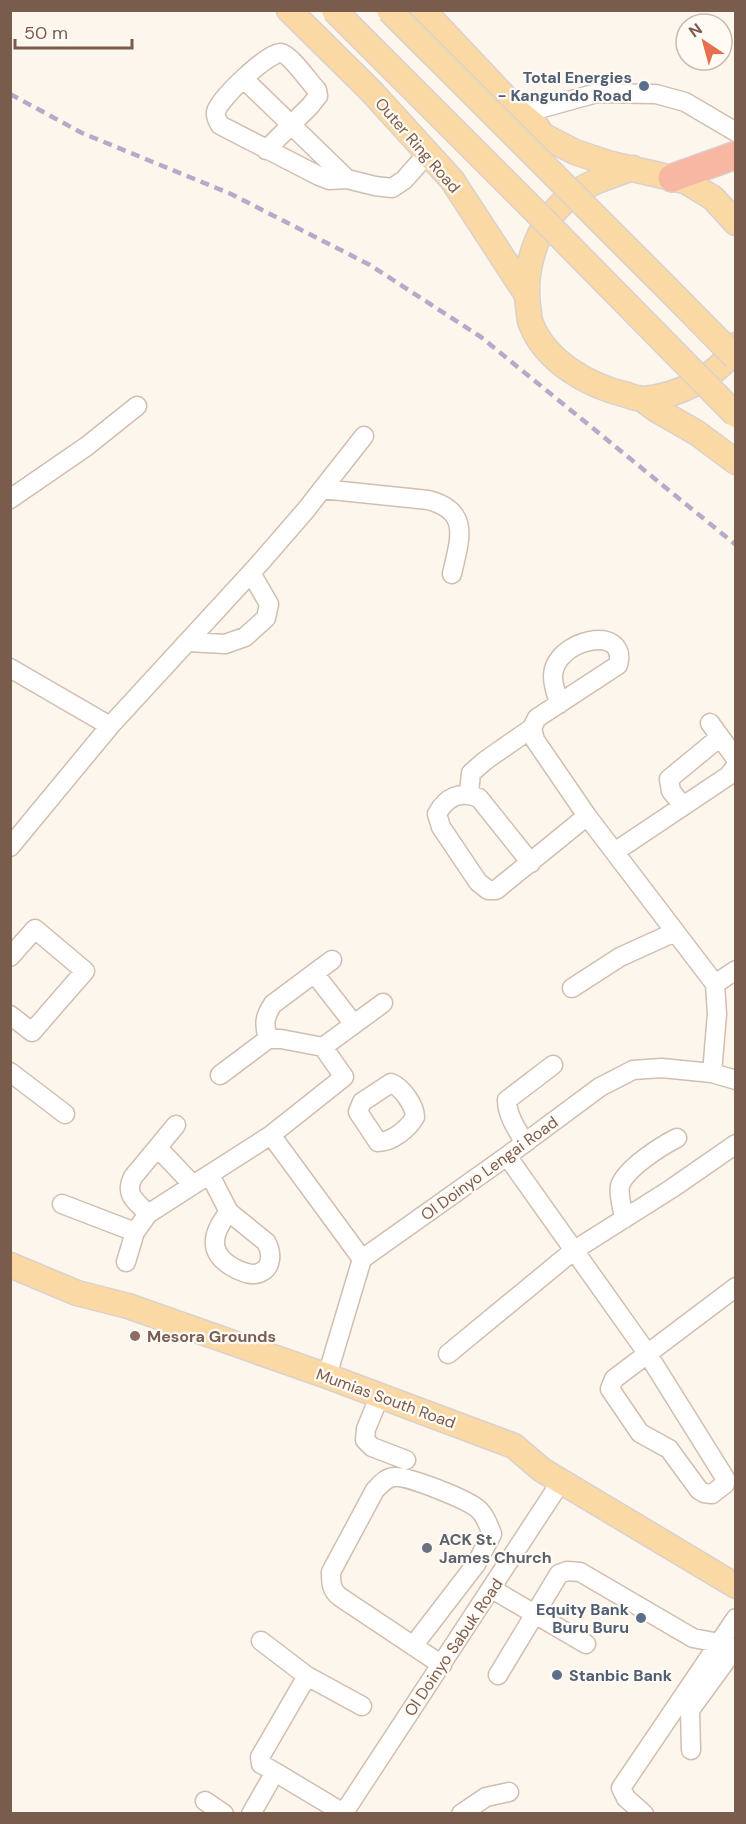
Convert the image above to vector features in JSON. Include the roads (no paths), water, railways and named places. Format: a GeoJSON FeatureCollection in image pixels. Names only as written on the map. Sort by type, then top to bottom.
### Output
{"type":"FeatureCollection","features":[{"type":"Feature","properties":{"kind":"highway"},"geometry":{"type":"LineString","coordinates":[[672,178],[735,149]]}},
{"type":"Feature","properties":{"kind":"main road","name":"Outer Ring Road"},"geometry":{"type":"LineString","coordinates":[[289,10],[371,91],[452,180],[527,296]]}},
{"type":"Feature","properties":{"kind":"main road","name":"Outer Ring Road"},"geometry":{"type":"LineString","coordinates":[[334,10],[735,415]]}},
{"type":"Feature","properties":{"kind":"main road"},"geometry":{"type":"LineString","coordinates":[[389,10],[666,286],[735,358]]}},
{"type":"Feature","properties":{"kind":"main road"},"geometry":{"type":"LineString","coordinates":[[423,10],[521,114],[537,127],[542,135],[575,152],[611,164],[685,181],[713,198],[735,223]]}},
{"type":"Feature","properties":{"kind":"main road","name":"Outer Ring Road"},"geometry":{"type":"LineString","coordinates":[[633,168],[600,180],[574,194],[553,214],[537,239],[528,267],[527,296],[531,323],[546,347],[564,366],[609,391],[642,399],[697,433],[735,462]]}},
{"type":"Feature","properties":{"kind":"main road","name":"Outer Ring Road"},"geometry":{"type":"LineString","coordinates":[[642,399],[676,393],[707,377],[732,352],[735,345]]}},
{"type":"Feature","properties":{"kind":"main road","name":"Mumias South Road"},"geometry":{"type":"LineString","coordinates":[[12,1268],[77,1293],[128,1306],[327,1376],[514,1446],[543,1470],[735,1586]]}},
{"type":"Feature","properties":{"kind":"street"},"geometry":{"type":"LineString","coordinates":[[266,150],[318,96],[316,90],[288,57],[281,53],[272,55],[261,63],[220,102],[216,111],[216,119],[220,125],[266,150],[329,180],[346,179],[392,188],[404,180],[428,153]]}},
{"type":"Feature","properties":{"kind":"street"},"geometry":{"type":"LineString","coordinates":[[244,79],[346,179]]}},
{"type":"Feature","properties":{"kind":"street"},"geometry":{"type":"LineString","coordinates":[[521,114],[597,93],[656,94],[685,102],[735,149]]}},
{"type":"Feature","properties":{"kind":"street"},"geometry":{"type":"LineString","coordinates":[[10,499],[87,446],[137,406]]}},
{"type":"Feature","properties":{"kind":"street"},"geometry":{"type":"LineString","coordinates":[[10,847],[110,726],[251,573],[364,436]]}},
{"type":"Feature","properties":{"kind":"street"},"geometry":{"type":"LineString","coordinates":[[322,489],[428,500],[440,503],[451,510],[461,529],[452,574]]}},
{"type":"Feature","properties":{"kind":"street"},"geometry":{"type":"LineString","coordinates":[[188,642],[225,644],[244,637],[266,618],[269,604],[251,573]]}},
{"type":"Feature","properties":{"kind":"street"},"geometry":{"type":"LineString","coordinates":[[10,668],[110,726]]}},
{"type":"Feature","properties":{"kind":"street"},"geometry":{"type":"LineString","coordinates":[[469,793],[471,773],[532,728],[537,717],[559,704]]}},
{"type":"Feature","properties":{"kind":"street"},"geometry":{"type":"LineString","coordinates":[[532,728],[535,740],[587,816],[616,851],[715,984],[717,1014],[712,1073]]}},
{"type":"Feature","properties":{"kind":"street"},"geometry":{"type":"LineString","coordinates":[[683,806],[671,791],[669,779],[715,730],[735,759]]}},
{"type":"Feature","properties":{"kind":"street"},"geometry":{"type":"LineString","coordinates":[[616,851],[728,776],[735,766]]}},
{"type":"Feature","properties":{"kind":"street"},"geometry":{"type":"LineString","coordinates":[[531,863],[479,798],[469,793],[457,795],[442,805],[437,814],[441,827],[478,882],[488,890],[496,890],[531,863],[587,816]]}},
{"type":"Feature","properties":{"kind":"street"},"geometry":{"type":"LineString","coordinates":[[10,957],[35,928],[86,971],[32,1032],[10,1015]]}},
{"type":"Feature","properties":{"kind":"street"},"geometry":{"type":"LineString","coordinates":[[572,988],[620,957],[675,932]]}},
{"type":"Feature","properties":{"kind":"street"},"geometry":{"type":"LineString","coordinates":[[268,1039],[264,1024],[266,1014],[273,1004],[332,960]]}},
{"type":"Feature","properties":{"kind":"street"},"geometry":{"type":"LineString","coordinates":[[715,984],[735,970]]}},
{"type":"Feature","properties":{"kind":"street"},"geometry":{"type":"LineString","coordinates":[[314,973],[353,1023]]}},
{"type":"Feature","properties":{"kind":"street"},"geometry":{"type":"LineString","coordinates":[[323,1047],[383,1003]]}},
{"type":"Feature","properties":{"kind":"street"},"geometry":{"type":"LineString","coordinates":[[220,1075],[268,1039],[281,1039],[323,1047],[362,1102]]}},
{"type":"Feature","properties":{"kind":"street"},"geometry":{"type":"LineString","coordinates":[[525,1143],[513,1122],[507,1107],[507,1100],[553,1065]]}},
{"type":"Feature","properties":{"kind":"street","name":"Ol Doinyo Lengai Road"},"geometry":{"type":"LineString","coordinates":[[362,1258],[600,1087],[633,1070],[662,1068],[712,1073],[735,1080]]}},
{"type":"Feature","properties":{"kind":"street"},"geometry":{"type":"LineString","coordinates":[[10,1072],[65,1114]]}},
{"type":"Feature","properties":{"kind":"street"},"geometry":{"type":"LineString","coordinates":[[126,1262],[135,1232],[148,1214],[272,1135],[344,1077]]}},
{"type":"Feature","properties":{"kind":"street"},"geometry":{"type":"LineString","coordinates":[[148,1214],[133,1199],[129,1192],[129,1185],[133,1177],[177,1125]]}},
{"type":"Feature","properties":{"kind":"street"},"geometry":{"type":"LineString","coordinates":[[272,1135],[362,1258],[327,1376]]}},
{"type":"Feature","properties":{"kind":"street"},"geometry":{"type":"LineString","coordinates":[[624,1219],[620,1186],[626,1177],[661,1146],[677,1138]]}},
{"type":"Feature","properties":{"kind":"street"},"geometry":{"type":"LineString","coordinates":[[448,1354],[573,1251],[671,1189],[735,1144]]}},
{"type":"Feature","properties":{"kind":"street"},"geometry":{"type":"LineString","coordinates":[[158,1148],[194,1185]]}},
{"type":"Feature","properties":{"kind":"street"},"geometry":{"type":"LineString","coordinates":[[507,1156],[647,1353],[725,1478],[726,1484],[712,1494],[704,1493],[699,1490],[669,1449],[640,1433],[610,1389],[614,1379],[647,1353],[735,1287]]}},
{"type":"Feature","properties":{"kind":"street"},"geometry":{"type":"LineString","coordinates":[[210,1175],[229,1212]]}},
{"type":"Feature","properties":{"kind":"street"},"geometry":{"type":"LineString","coordinates":[[62,1204],[135,1232]]}},
{"type":"Feature","properties":{"kind":"street"},"geometry":{"type":"LineString","coordinates":[[380,1395],[366,1429],[365,1440],[372,1447],[406,1460]]}},
{"type":"Feature","properties":{"kind":"street"},"geometry":{"type":"LineString","coordinates":[[412,1646],[476,1564],[492,1534],[478,1509],[421,1483],[404,1477],[394,1477],[384,1480],[375,1490],[332,1572],[331,1584],[334,1593],[412,1646],[442,1665]]}},
{"type":"Feature","properties":{"kind":"street","name":"Ol Doinyo Sabuk Road"},"geometry":{"type":"LineString","coordinates":[[344,1813],[562,1480]]}},
{"type":"Feature","properties":{"kind":"street"},"geometry":{"type":"LineString","coordinates":[[498,1675],[559,1574],[567,1571],[580,1572],[693,1638],[727,1645]]}},
{"type":"Feature","properties":{"kind":"street"},"geometry":{"type":"LineString","coordinates":[[492,1589],[586,1644]]}},
{"type":"Feature","properties":{"kind":"street"},"geometry":{"type":"LineString","coordinates":[[691,1750],[690,1710],[727,1645],[735,1618]]}},
{"type":"Feature","properties":{"kind":"street"},"geometry":{"type":"LineString","coordinates":[[261,1641],[307,1676],[362,1706]]}},
{"type":"Feature","properties":{"kind":"street"},"geometry":{"type":"LineString","coordinates":[[644,1814],[626,1798],[621,1788],[727,1645]]}},
{"type":"Feature","properties":{"kind":"street"},"geometry":{"type":"LineString","coordinates":[[307,1676],[260,1756],[261,1764],[344,1813]]}},
{"type":"Feature","properties":{"kind":"street"},"geometry":{"type":"LineString","coordinates":[[251,1814],[275,1772]]}},
{"type":"Feature","properties":{"kind":"street"},"geometry":{"type":"LineString","coordinates":[[461,1814],[486,1797],[509,1791]]}},
{"type":"Feature","properties":{"kind":"street"},"geometry":{"type":"LineString","coordinates":[[205,1801],[224,1814]]}},
{"type":"Feature","properties":{"kind":"railway"},"geometry":{"type":"LineString","coordinates":[[10,94],[82,133],[231,194],[370,265],[481,337],[736,545]]}},
{"type":"Feature","properties":{"kind":"place","name":"Total Energies - Kangundo Road"},"geometry":{"type":"Point","coordinates":[644,86]}},
{"type":"Feature","properties":{"kind":"place","name":"Mesora Grounds"},"geometry":{"type":"Point","coordinates":[135,1336]}},
{"type":"Feature","properties":{"kind":"place","name":"ACK St. James Church"},"geometry":{"type":"Point","coordinates":[427,1548]}},
{"type":"Feature","properties":{"kind":"place","name":"Equity Bank Buru Buru"},"geometry":{"type":"Point","coordinates":[641,1618]}},
{"type":"Feature","properties":{"kind":"place","name":"Stanbic Bank"},"geometry":{"type":"Point","coordinates":[557,1675]}}]}
